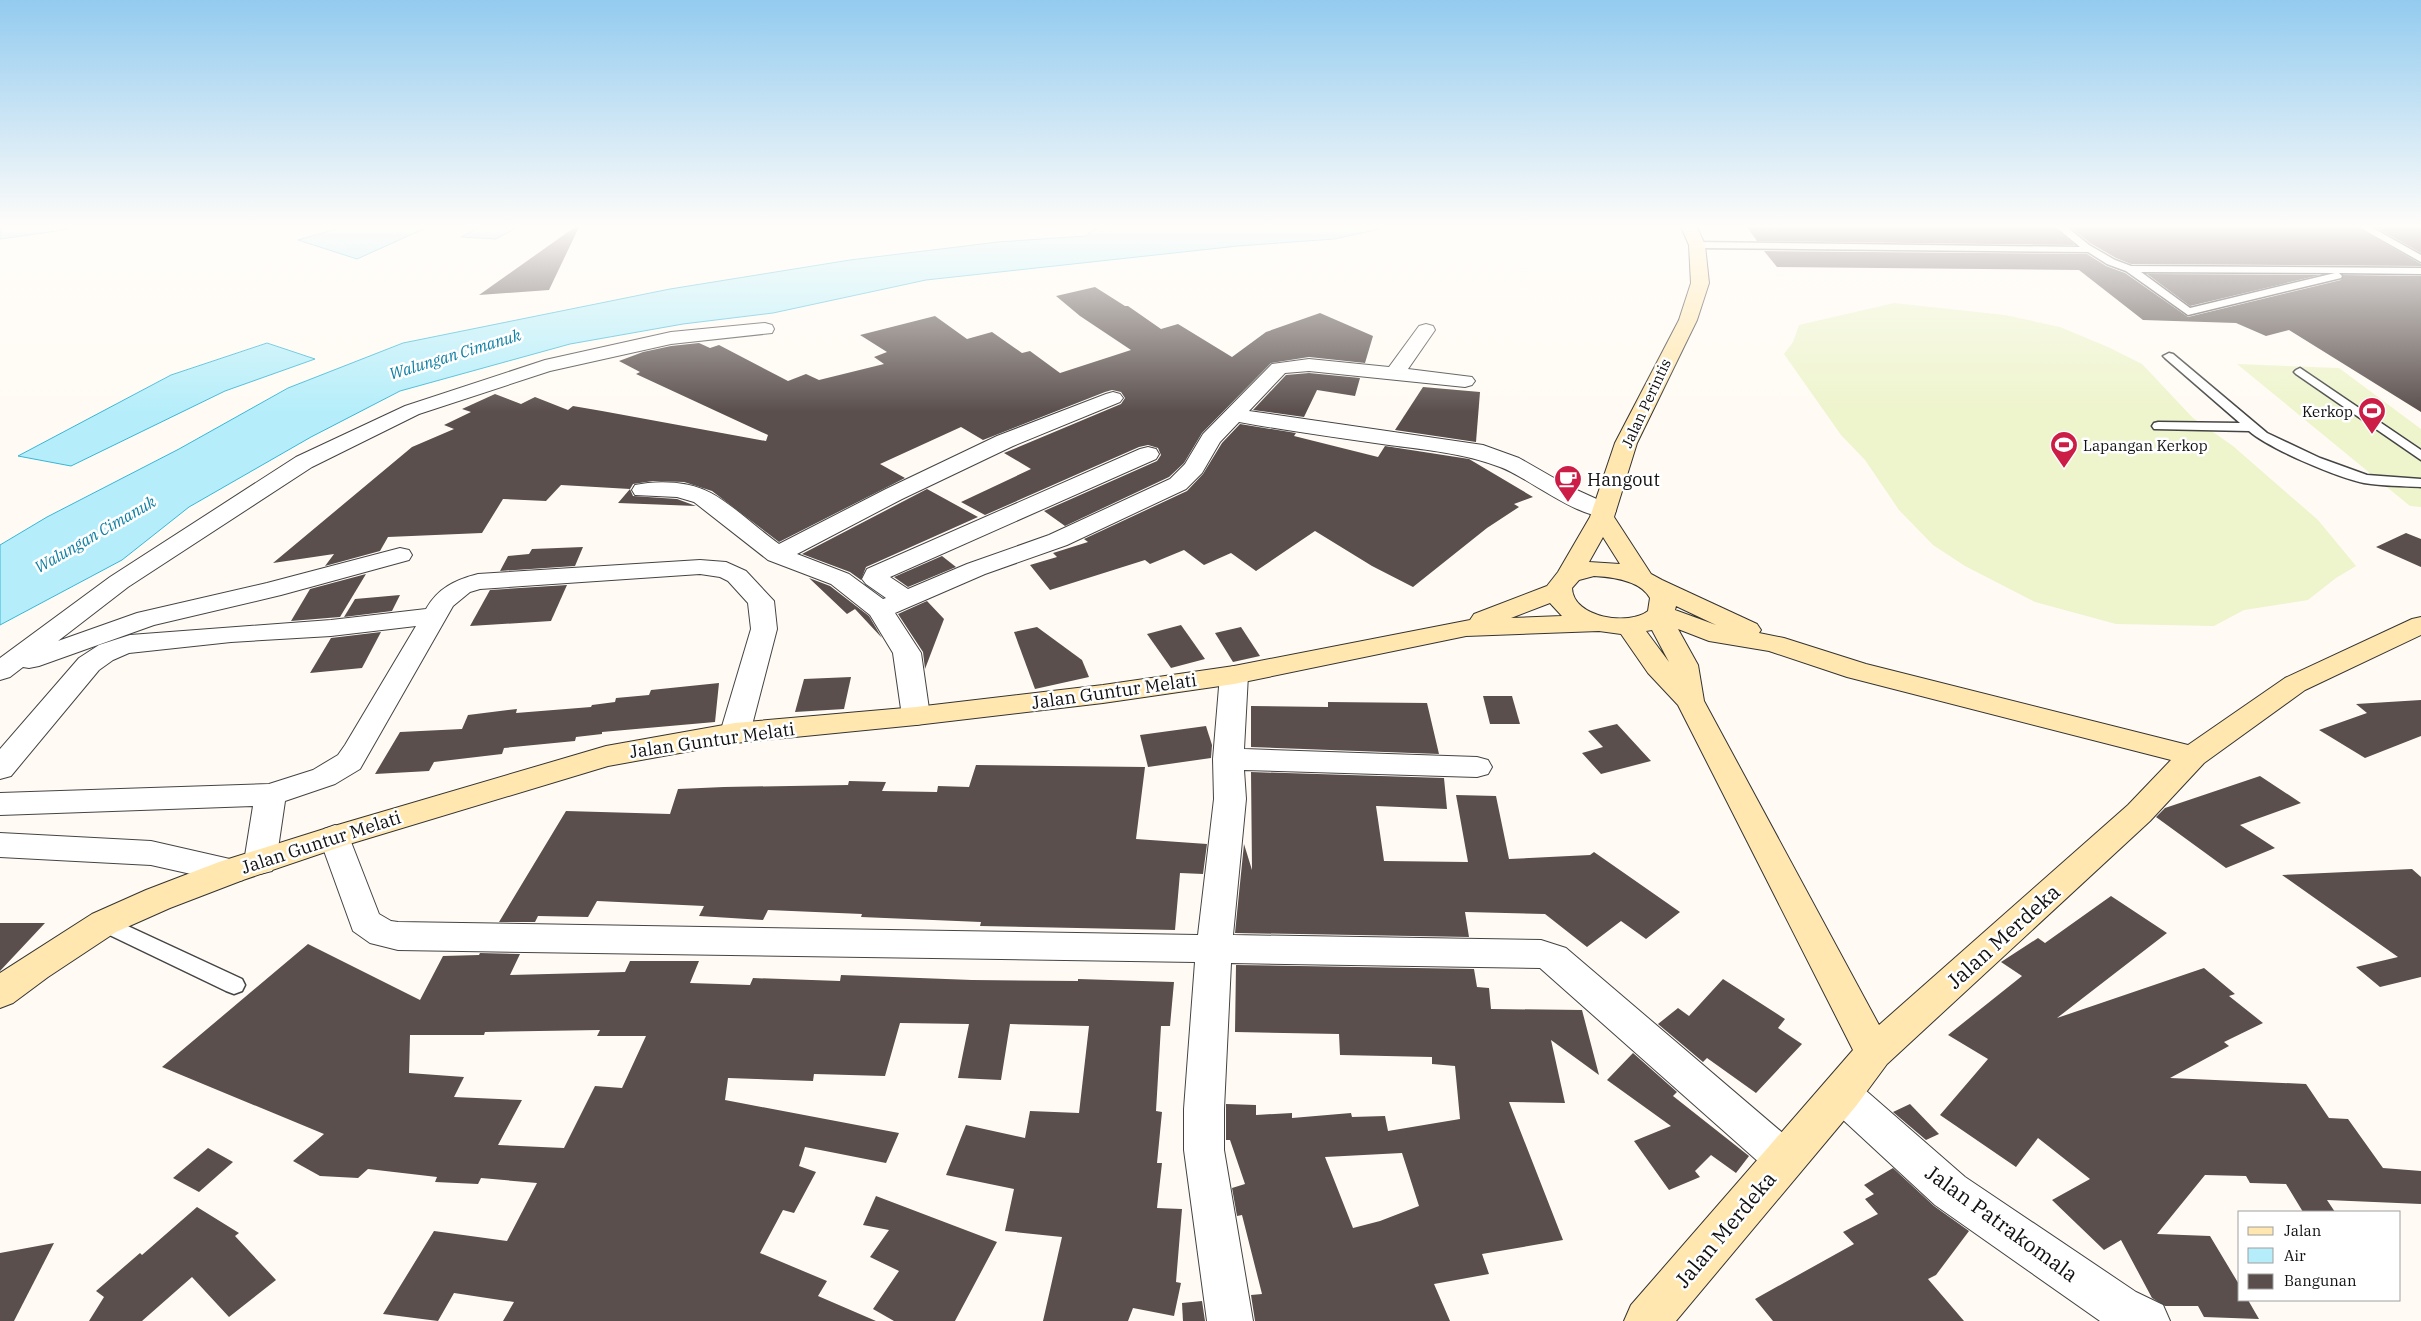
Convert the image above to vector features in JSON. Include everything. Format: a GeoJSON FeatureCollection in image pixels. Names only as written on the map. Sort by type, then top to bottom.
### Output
{"type":"FeatureCollection","features":[{"type":"Feature","properties":{"kind":"street","name":"Jalan Perintis"},"geometry":{"type":"LineString","coordinates":[[1563,583],[1603,514],[1626,443],[1688,320],[1698,289]]}},
{"type":"Feature","properties":{"kind":"street"},"geometry":{"type":"LineString","coordinates":[[1,670],[119,582],[304,462],[404,414],[545,366],[671,338],[765,329]]}},
{"type":"Feature","properties":{"kind":"street"},"geometry":{"type":"LineString","coordinates":[[1394,373],[1426,330]]}},
{"type":"Feature","properties":{"kind":"street"},"geometry":{"type":"LineString","coordinates":[[880,610],[976,568],[1058,540],[1178,484],[1194,468],[1211,439],[1276,370],[1284,366],[1309,365],[1465,381]]}},
{"type":"Feature","properties":{"kind":"street"},"geometry":{"type":"LineString","coordinates":[[777,555],[894,494],[1005,441],[1113,398]]}},
{"type":"Feature","properties":{"kind":"street"},"geometry":{"type":"LineString","coordinates":[[1235,415],[1288,426],[1474,450],[1511,463],[1603,514],[1647,582],[1662,600],[1663,607],[1658,615],[1645,624],[1629,626],[1597,623],[1584,618],[1564,605],[1563,583]]}},
{"type":"Feature","properties":{"kind":"street"},"geometry":{"type":"LineString","coordinates":[[904,598],[875,579],[876,574],[999,518],[1148,454]]}},
{"type":"Feature","properties":{"kind":"street"},"geometry":{"type":"LineString","coordinates":[[643,490],[678,490],[702,497],[777,555],[840,579],[880,610],[907,653],[916,716]]}},
{"type":"Feature","properties":{"kind":"street"},"geometry":{"type":"LineString","coordinates":[[1,670],[138,622],[272,590],[400,555]]}},
{"type":"Feature","properties":{"kind":"street"},"geometry":{"type":"LineString","coordinates":[[0,804],[270,795],[324,777],[349,762],[443,602],[461,587],[478,582],[700,567],[726,570],[737,576],[761,602],[764,629],[735,733]]}},
{"type":"Feature","properties":{"kind":"street","name":"Jalan Guntur Melati"},"geometry":{"type":"LineString","coordinates":[[1466,628],[1563,583],[1579,571],[1594,568],[1611,569],[1647,582],[1731,620],[1774,644]]}},
{"type":"Feature","properties":{"kind":"street"},"geometry":{"type":"LineString","coordinates":[[1658,615],[1718,635],[1774,644],[1857,671],[2193,756]]}},
{"type":"Feature","properties":{"kind":"street"},"geometry":{"type":"LineString","coordinates":[[1658,615],[1679,650],[1688,672],[1690,701]]}},
{"type":"Feature","properties":{"kind":"street"},"geometry":{"type":"LineString","coordinates":[[0,769],[89,664],[104,653],[117,647],[130,643],[331,628],[435,616]]}},
{"type":"Feature","properties":{"kind":"street","name":"Jalan Guntur Melati"},"geometry":{"type":"LineString","coordinates":[[0,993],[34,967],[104,923],[245,867],[335,837],[606,756],[735,733],[916,716],[1103,694],[1234,675],[1466,628],[1597,623]]}},
{"type":"Feature","properties":{"kind":"street","name":"Jalan Merdeka"},"geometry":{"type":"LineString","coordinates":[[1647,1321],[1784,1159],[1842,1094],[1874,1053],[2139,813],[2193,756],[2295,684],[2421,625]]}},
{"type":"Feature","properties":{"kind":"street"},"geometry":{"type":"LineString","coordinates":[[1629,626],[1658,667],[1690,701],[1874,1053]]}},
{"type":"Feature","properties":{"kind":"street"},"geometry":{"type":"LineString","coordinates":[[1230,1321],[1204,1150],[1204,1109],[1214,950],[1230,799],[1228,759],[1234,675]]}},
{"type":"Feature","properties":{"kind":"street"},"geometry":{"type":"LineString","coordinates":[[1228,759],[1477,767]]}},
{"type":"Feature","properties":{"kind":"street"},"geometry":{"type":"LineString","coordinates":[[0,845],[151,853],[245,867],[270,795]]}},
{"type":"Feature","properties":{"kind":"street"},"geometry":{"type":"LineString","coordinates":[[335,837],[365,922],[382,933],[398,936],[1214,950],[1531,953],[1547,956],[1553,958],[1784,1159]]}},
{"type":"Feature","properties":{"kind":"street","name":"Jalan Patrakomala"},"geometry":{"type":"LineString","coordinates":[[1842,1094],[1950,1191],[2120,1308],[2147,1321]]}},
{"type":"Feature","properties":{"kind":"lane"},"geometry":{"type":"LineString","coordinates":[[2157,289],[2188,312],[2285,289]]}},
{"type":"Feature","properties":{"kind":"lane"},"geometry":{"type":"LineString","coordinates":[[2168,356],[2263,436],[2315,461],[2365,479],[2421,483]]}},
{"type":"Feature","properties":{"kind":"lane"},"geometry":{"type":"LineString","coordinates":[[2300,372],[2421,456]]}},
{"type":"Feature","properties":{"kind":"lane"},"geometry":{"type":"LineString","coordinates":[[2158,426],[2251,427]]}},
{"type":"Feature","properties":{"kind":"lane"},"geometry":{"type":"LineString","coordinates":[[104,923],[234,985]]}},
{"type":"Feature","properties":{"kind":"green space","name":"Lapangan Kerkop"},"geometry":{"type":"Polygon","coordinates":[[[1894,303],[2005,315],[2060,327],[2108,347],[2142,364],[2193,418],[2233,446],[2318,520],[2356,566],[2336,578],[2308,600],[2244,610],[2214,626],[2116,624],[2035,602],[1965,566],[1933,545],[1899,510],[1865,460],[1841,435],[1784,354],[1793,342],[1799,325],[1894,303]]]}},
{"type":"Feature","properties":{"kind":"green space","name":"Kerkop"},"geometry":{"type":"Polygon","coordinates":[[[2237,364],[2339,368],[2421,429],[2421,507],[2410,506],[2237,364]]]}},
{"type":"Feature","properties":{"kind":"water","name":"Walungan Cimanuk"},"geometry":{"type":"Polygon","coordinates":[[[670,289],[886,289],[773,313],[683,324],[570,344],[400,391],[311,437],[189,507],[122,560],[0,625],[0,545],[47,517],[179,449],[288,388],[403,343],[670,289]]]}},
{"type":"Feature","properties":{"kind":"water"},"geometry":{"type":"Polygon","coordinates":[[[267,343],[315,359],[225,391],[71,466],[18,456],[171,375],[267,343]]]}},
{"type":"Feature","properties":{"kind":"building"},"geometry":{"type":"Polygon","coordinates":[[[488,289],[550,289],[549,290],[479,295],[488,289]]]}},
{"type":"Feature","properties":{"kind":"building"},"geometry":{"type":"Polygon","coordinates":[[[1088,289],[1098,289],[1128,306],[1161,329],[1178,324],[1232,357],[1266,332],[1320,313],[1373,336],[1365,363],[1309,357],[1271,363],[1202,433],[1184,463],[1169,477],[1065,526],[1044,511],[1157,461],[1161,455],[1158,448],[1148,445],[1139,447],[985,515],[961,502],[1031,469],[1004,453],[1121,404],[1125,398],[1121,392],[1112,390],[1105,392],[983,440],[961,427],[880,464],[905,478],[779,542],[712,491],[684,482],[653,481],[633,484],[630,489],[561,485],[546,501],[503,499],[482,533],[388,537],[380,551],[325,566],[334,554],[273,563],[412,447],[454,429],[444,425],[471,412],[462,409],[495,394],[521,404],[535,397],[568,410],[573,406],[766,441],[768,435],[636,374],[640,372],[619,361],[643,352],[671,346],[699,343],[710,348],[719,345],[788,381],[806,374],[819,380],[884,364],[874,357],[887,352],[860,335],[935,316],[967,339],[992,332],[1022,353],[1030,351],[1060,373],[1131,350],[1080,316],[1056,296],[1088,289]]]}},
{"type":"Feature","properties":{"kind":"building"},"geometry":{"type":"Polygon","coordinates":[[[2103,289],[2147,289],[2188,317],[2305,289],[2421,289],[2421,412],[2289,330],[2266,336],[2236,323],[2143,320],[2103,289]]]}},
{"type":"Feature","properties":{"kind":"building"},"geometry":{"type":"Polygon","coordinates":[[[2167,289],[2263,289],[2190,306],[2167,289]]]}},
{"type":"Feature","properties":{"kind":"building"},"geometry":{"type":"Polygon","coordinates":[[[1309,373],[1360,378],[1355,396],[1317,390],[1304,417],[1253,410],[1286,375],[1309,373]]]}},
{"type":"Feature","properties":{"kind":"building"},"geometry":{"type":"Polygon","coordinates":[[[1423,387],[1480,392],[1476,442],[1395,430],[1423,387]]]}},
{"type":"Feature","properties":{"kind":"building"},"geometry":{"type":"Polygon","coordinates":[[[1240,424],[1296,433],[1294,436],[1378,457],[1385,446],[1469,459],[1533,497],[1514,504],[1519,507],[1487,528],[1413,587],[1372,566],[1315,531],[1256,571],[1231,553],[1204,565],[1184,550],[1150,564],[1145,560],[1050,590],[1030,565],[1057,557],[1053,553],[1088,542],[1084,539],[1187,491],[1203,474],[1222,443],[1240,424]]]}},
{"type":"Feature","properties":{"kind":"building"},"geometry":{"type":"Polygon","coordinates":[[[630,489],[633,496],[677,499],[696,506],[618,503],[630,489]]]}},
{"type":"Feature","properties":{"kind":"building"},"geometry":{"type":"Polygon","coordinates":[[[927,489],[978,517],[866,567],[861,580],[850,572],[802,554],[927,489]]]}},
{"type":"Feature","properties":{"kind":"building"},"geometry":{"type":"Polygon","coordinates":[[[2406,533],[2421,539],[2421,567],[2376,547],[2406,533]]]}},
{"type":"Feature","properties":{"kind":"building"},"geometry":{"type":"Polygon","coordinates":[[[583,547],[575,566],[500,571],[508,556],[529,554],[532,549],[583,547]]]}},
{"type":"Feature","properties":{"kind":"building"},"geometry":{"type":"Polygon","coordinates":[[[942,556],[956,567],[908,587],[894,577],[942,556]]]}},
{"type":"Feature","properties":{"kind":"building"},"geometry":{"type":"Polygon","coordinates":[[[366,574],[340,617],[291,621],[310,589],[366,574]]]}},
{"type":"Feature","properties":{"kind":"building"},"geometry":{"type":"Polygon","coordinates":[[[809,578],[830,586],[869,616],[882,638],[855,609],[847,614],[809,578]]]}},
{"type":"Feature","properties":{"kind":"building"},"geometry":{"type":"Polygon","coordinates":[[[567,585],[551,621],[470,626],[490,590],[567,585]]]}},
{"type":"Feature","properties":{"kind":"building"},"geometry":{"type":"Polygon","coordinates":[[[400,595],[392,611],[344,617],[355,599],[400,595]]]}},
{"type":"Feature","properties":{"kind":"building"},"geometry":{"type":"Polygon","coordinates":[[[927,601],[944,619],[925,669],[923,652],[898,614],[927,601]]]}},
{"type":"Feature","properties":{"kind":"building"},"geometry":{"type":"Polygon","coordinates":[[[1181,625],[1205,659],[1171,668],[1147,634],[1181,625]]]}},
{"type":"Feature","properties":{"kind":"building"},"geometry":{"type":"Polygon","coordinates":[[[1037,627],[1082,660],[1089,677],[1035,689],[1014,632],[1037,627]]]}},
{"type":"Feature","properties":{"kind":"building"},"geometry":{"type":"Polygon","coordinates":[[[1241,627],[1260,656],[1233,662],[1215,633],[1241,627]]]}},
{"type":"Feature","properties":{"kind":"building"},"geometry":{"type":"Polygon","coordinates":[[[381,632],[362,668],[310,673],[331,638],[381,632]]]}},
{"type":"Feature","properties":{"kind":"building"},"geometry":{"type":"Polygon","coordinates":[[[851,677],[844,709],[795,712],[804,679],[851,677]]]}},
{"type":"Feature","properties":{"kind":"building"},"geometry":{"type":"Polygon","coordinates":[[[719,683],[715,722],[602,732],[602,734],[576,737],[575,741],[504,748],[502,754],[434,762],[429,771],[375,774],[400,732],[462,729],[468,715],[517,709],[516,713],[591,707],[592,705],[615,702],[616,698],[649,695],[651,690],[719,683]]]}},
{"type":"Feature","properties":{"kind":"building"},"geometry":{"type":"Polygon","coordinates":[[[1483,696],[1512,696],[1520,724],[1490,724],[1483,696]]]}},
{"type":"Feature","properties":{"kind":"building"},"geometry":{"type":"Polygon","coordinates":[[[2421,700],[2421,736],[2365,758],[2319,730],[2367,713],[2356,704],[2421,700]]]}},
{"type":"Feature","properties":{"kind":"building"},"geometry":{"type":"Polygon","coordinates":[[[1328,702],[1427,703],[1439,754],[1251,747],[1251,706],[1328,707],[1328,702]]]}},
{"type":"Feature","properties":{"kind":"building"},"geometry":{"type":"Polygon","coordinates":[[[1617,724],[1651,761],[1601,774],[1582,753],[1603,747],[1588,731],[1617,724]]]}},
{"type":"Feature","properties":{"kind":"building"},"geometry":{"type":"Polygon","coordinates":[[[1206,726],[1212,745],[1211,758],[1148,767],[1140,735],[1206,726]]]}},
{"type":"Feature","properties":{"kind":"building"},"geometry":{"type":"Polygon","coordinates":[[[976,765],[1145,767],[1136,839],[1207,844],[1203,874],[1180,873],[1175,930],[980,926],[981,922],[861,917],[862,914],[768,910],[763,920],[699,916],[704,906],[597,901],[588,917],[538,916],[535,922],[499,922],[566,811],[670,814],[678,789],[848,785],[849,781],[886,782],[882,791],[937,792],[938,786],[969,787],[976,765]]]}},
{"type":"Feature","properties":{"kind":"building"},"geometry":{"type":"Polygon","coordinates":[[[1251,772],[1444,778],[1447,809],[1376,806],[1384,861],[1468,862],[1456,795],[1496,796],[1509,859],[1590,855],[1594,852],[1680,912],[1646,939],[1621,921],[1587,947],[1545,914],[1465,912],[1469,937],[1235,933],[1244,844],[1252,870],[1251,772]]]}},
{"type":"Feature","properties":{"kind":"building"},"geometry":{"type":"Polygon","coordinates":[[[2260,776],[2301,803],[2240,825],[2275,848],[2226,868],[2156,817],[2165,808],[2260,776]]]}},
{"type":"Feature","properties":{"kind":"building"},"geometry":{"type":"Polygon","coordinates":[[[2412,869],[2421,877],[2421,977],[2380,987],[2356,967],[2398,957],[2282,875],[2412,869]]]}},
{"type":"Feature","properties":{"kind":"building"},"geometry":{"type":"Polygon","coordinates":[[[2111,896],[2167,933],[2057,1018],[2204,968],[2235,994],[2229,996],[2263,1023],[2224,1042],[2229,1046],[2170,1078],[2306,1084],[2329,1118],[2348,1119],[2383,1168],[2421,1171],[2421,1204],[2327,1200],[2334,1211],[2302,1211],[2286,1184],[2250,1183],[2246,1176],[2205,1175],[2157,1234],[2210,1236],[2238,1283],[2238,1301],[2249,1301],[2259,1319],[2204,1317],[2198,1306],[2165,1306],[2152,1298],[2121,1240],[2104,1250],[2052,1200],[2090,1179],[2038,1138],[2016,1167],[1940,1115],[1988,1059],[1948,1035],[2022,976],[2001,962],[2038,938],[2045,943],[2111,896]]]}},
{"type":"Feature","properties":{"kind":"building"},"geometry":{"type":"Polygon","coordinates":[[[0,923],[45,923],[0,971],[0,923]]]}},
{"type":"Feature","properties":{"kind":"building"},"geometry":{"type":"Polygon","coordinates":[[[308,944],[420,1000],[443,956],[479,955],[480,953],[520,954],[510,975],[625,972],[630,961],[699,961],[690,983],[750,985],[753,978],[840,981],[841,975],[972,980],[1078,981],[1078,979],[1174,982],[1170,1026],[1161,1026],[1156,1111],[1162,1112],[1157,1163],[1162,1163],[1157,1208],[1182,1209],[1176,1282],[1181,1283],[1174,1316],[1133,1308],[1128,1321],[1043,1321],[1062,1237],[1005,1231],[1014,1189],[946,1175],[966,1125],[1025,1138],[1030,1111],[1079,1113],[1089,1026],[1010,1024],[1001,1080],[958,1078],[969,1024],[900,1023],[885,1076],[814,1074],[813,1081],[728,1078],[725,1100],[899,1133],[886,1163],[805,1147],[799,1166],[816,1172],[794,1213],[783,1210],[760,1253],[827,1281],[818,1296],[876,1321],[503,1321],[514,1302],[454,1293],[438,1321],[383,1314],[434,1231],[507,1241],[537,1183],[481,1178],[478,1184],[435,1182],[437,1177],[368,1169],[358,1178],[320,1176],[293,1161],[324,1134],[162,1067],[308,944]],[[600,1030],[485,1032],[484,1035],[410,1035],[409,1073],[464,1077],[454,1097],[522,1100],[498,1145],[564,1148],[595,1086],[622,1088],[646,1036],[597,1036],[600,1030]]]}},
{"type":"Feature","properties":{"kind":"building"},"geometry":{"type":"Polygon","coordinates":[[[1236,965],[1474,969],[1477,987],[1489,988],[1491,1009],[1582,1010],[1599,1075],[1551,1040],[1565,1103],[1509,1102],[1563,1240],[1482,1254],[1489,1274],[1434,1284],[1450,1321],[1255,1321],[1251,1295],[1262,1294],[1242,1215],[1237,1216],[1232,1188],[1245,1184],[1230,1140],[1226,1140],[1226,1104],[1256,1105],[1256,1115],[1292,1113],[1292,1118],[1351,1113],[1352,1117],[1385,1116],[1388,1131],[1460,1119],[1455,1066],[1432,1064],[1432,1057],[1340,1055],[1339,1034],[1235,1032],[1236,965]],[[1402,1153],[1325,1157],[1353,1228],[1380,1221],[1419,1206],[1402,1153]]]}},
{"type":"Feature","properties":{"kind":"building"},"geometry":{"type":"Polygon","coordinates":[[[1723,979],[1785,1019],[1778,1028],[1802,1044],[1756,1093],[1707,1058],[1703,1062],[1658,1024],[1678,1008],[1689,1016],[1723,979]]]}},
{"type":"Feature","properties":{"kind":"building"},"geometry":{"type":"Polygon","coordinates":[[[1633,1053],[1677,1092],[1673,1096],[1749,1156],[1736,1173],[1711,1155],[1695,1171],[1700,1177],[1669,1190],[1634,1141],[1671,1126],[1607,1080],[1633,1053]]]}},
{"type":"Feature","properties":{"kind":"building"},"geometry":{"type":"Polygon","coordinates":[[[1910,1104],[1939,1134],[1926,1140],[1893,1112],[1910,1104]]]}},
{"type":"Feature","properties":{"kind":"building"},"geometry":{"type":"Polygon","coordinates":[[[208,1148],[233,1162],[199,1192],[173,1178],[208,1148]]]}},
{"type":"Feature","properties":{"kind":"building"},"geometry":{"type":"Polygon","coordinates":[[[1893,1168],[1934,1206],[1969,1231],[1936,1275],[1928,1279],[1964,1321],[1773,1321],[1755,1299],[1854,1244],[1843,1232],[1878,1214],[1865,1199],[1874,1194],[1864,1185],[1893,1168]]]}},
{"type":"Feature","properties":{"kind":"building"},"geometry":{"type":"Polygon","coordinates":[[[876,1196],[997,1242],[955,1321],[894,1321],[873,1309],[899,1271],[870,1257],[889,1230],[863,1225],[876,1196]]]}},
{"type":"Feature","properties":{"kind":"building"},"geometry":{"type":"Polygon","coordinates":[[[197,1207],[239,1233],[235,1236],[276,1280],[229,1317],[192,1277],[142,1321],[89,1321],[104,1297],[96,1291],[140,1253],[142,1255],[197,1207]]]}},
{"type":"Feature","properties":{"kind":"building"},"geometry":{"type":"Polygon","coordinates":[[[54,1243],[14,1321],[0,1321],[0,1253],[54,1243]]]}},
{"type":"Feature","properties":{"kind":"building"},"geometry":{"type":"Polygon","coordinates":[[[1202,1301],[1205,1321],[1183,1321],[1182,1303],[1202,1301]]]}},
{"type":"Feature","properties":{"kind":"place","name":"Kerkop"},"geometry":{"type":"Point","coordinates":[2372,435]}},
{"type":"Feature","properties":{"kind":"place","name":"Lapangan Kerkop"},"geometry":{"type":"Point","coordinates":[2064,469]}},
{"type":"Feature","properties":{"kind":"place","name":"Hangout"},"geometry":{"type":"Point","coordinates":[1568,503]}}]}
